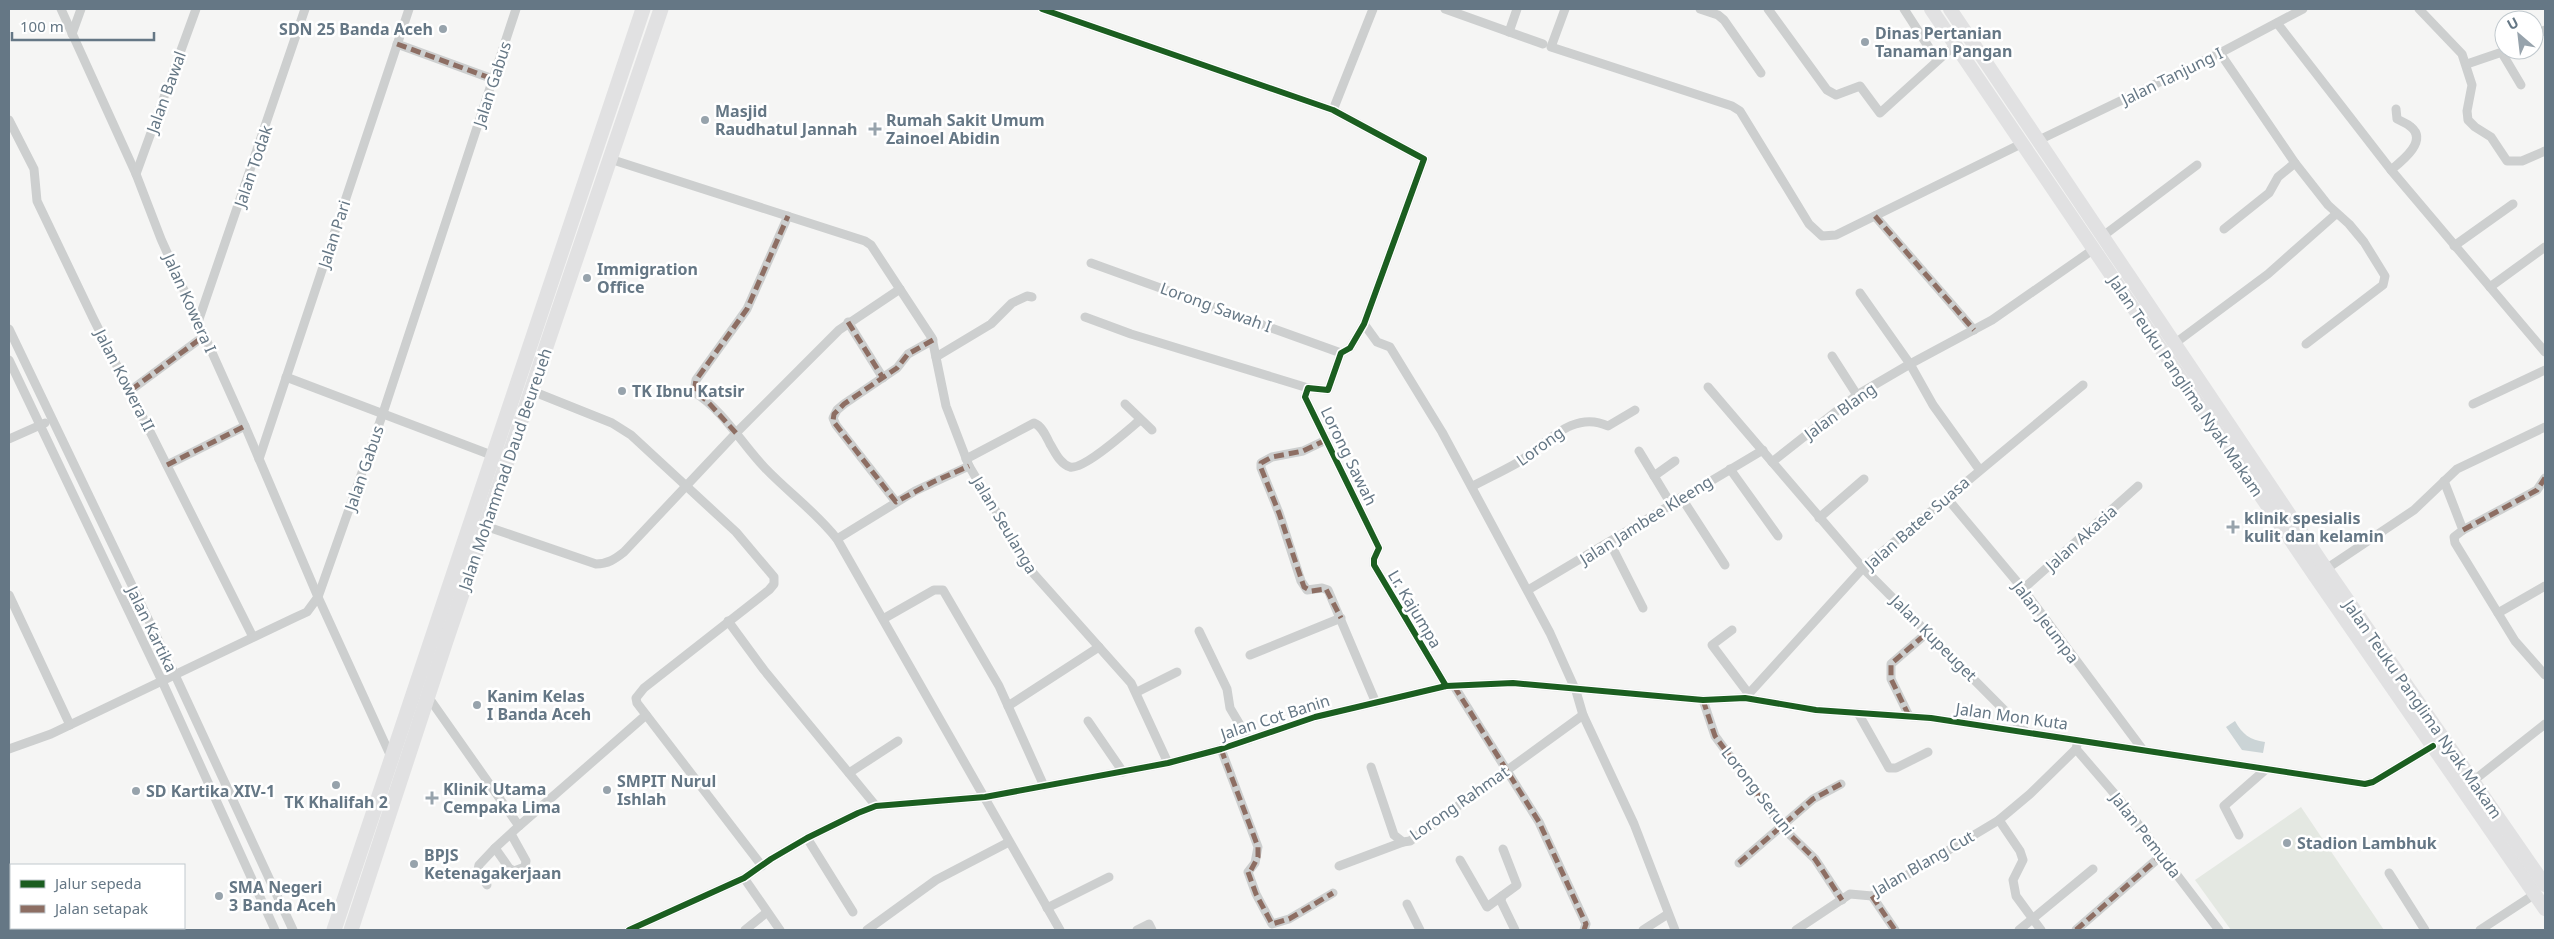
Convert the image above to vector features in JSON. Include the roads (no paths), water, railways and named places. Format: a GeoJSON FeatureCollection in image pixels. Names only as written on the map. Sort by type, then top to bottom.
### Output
{"type":"FeatureCollection","features":[{"type":"Feature","properties":{"kind":"highway","name":"Jalan Mohammad Daud Beureueh"},"geometry":{"type":"LineString","coordinates":[[334,930],[643,9]]}},
{"type":"Feature","properties":{"kind":"highway","name":"Jalan Mohammad Daud Beureueh"},"geometry":{"type":"LineString","coordinates":[[351,930],[485,526],[661,9]]}},
{"type":"Feature","properties":{"kind":"main road","name":"Jalan Teuku Panglima Nyak Makam"},"geometry":{"type":"LineString","coordinates":[[1932,9],[2094,249],[2320,573],[2395,679],[2473,781],[2540,890],[2545,909]]}},
{"type":"Feature","properties":{"kind":"main road","name":"Jalan Teuku Panglima Nyak Makam"},"geometry":{"type":"LineString","coordinates":[[1952,11],[2174,344],[2320,573]]}},
{"type":"Feature","properties":{"kind":"main road"},"geometry":{"type":"LineString","coordinates":[[1940,21],[1952,11]]}},
{"type":"Feature","properties":{"kind":"main road","name":"Jalan Teuku Panglima Nyak Makam"},"geometry":{"type":"LineString","coordinates":[[2395,679],[2433,746],[2524,866]]}},
{"type":"Feature","properties":{"kind":"street","name":"Jalan Kowera I"},"geometry":{"type":"LineString","coordinates":[[61,9],[136,174],[204,336],[245,426],[318,597],[392,759]]}},
{"type":"Feature","properties":{"kind":"street"},"geometry":{"type":"LineString","coordinates":[[72,34],[81,9]]}},
{"type":"Feature","properties":{"kind":"street","name":"Jalan Bawal"},"geometry":{"type":"LineString","coordinates":[[136,174],[196,9]]}},
{"type":"Feature","properties":{"kind":"street","name":"Jalan Todak"},"geometry":{"type":"LineString","coordinates":[[198,322],[305,9]]}},
{"type":"Feature","properties":{"kind":"street","name":"Jalan Pari"},"geometry":{"type":"LineString","coordinates":[[259,459],[409,9]]}},
{"type":"Feature","properties":{"kind":"street","name":"Jalan Gabus"},"geometry":{"type":"LineString","coordinates":[[9,749],[29,743],[306,612],[318,597],[384,413],[516,9]]}},
{"type":"Feature","properties":{"kind":"street"},"geometry":{"type":"LineString","coordinates":[[1042,9],[1333,110],[1373,9]]}},
{"type":"Feature","properties":{"kind":"street"},"geometry":{"type":"LineString","coordinates":[[1444,9],[1543,44]]}},
{"type":"Feature","properties":{"kind":"street"},"geometry":{"type":"LineString","coordinates":[[1509,32],[1517,9]]}},
{"type":"Feature","properties":{"kind":"street"},"geometry":{"type":"LineString","coordinates":[[1565,9],[1551,47],[1732,106],[1740,111],[1809,224],[1822,236],[1836,234],[1875,216],[2023,142]]}},
{"type":"Feature","properties":{"kind":"street"},"geometry":{"type":"LineString","coordinates":[[1700,9],[1718,15],[1724,20],[1761,74]]}},
{"type":"Feature","properties":{"kind":"street"},"geometry":{"type":"LineString","coordinates":[[1768,9],[1827,90],[1836,95],[1860,86],[1880,113],[1955,45]]}},
{"type":"Feature","properties":{"kind":"street"},"geometry":{"type":"LineString","coordinates":[[1904,9],[1937,60]]}},
{"type":"Feature","properties":{"kind":"street","name":"Jalan Tanjung I"},"geometry":{"type":"LineString","coordinates":[[2039,140],[2220,53],[2304,9]]}},
{"type":"Feature","properties":{"kind":"street"},"geometry":{"type":"LineString","coordinates":[[2419,9],[2452,42],[2467,64],[2472,85],[2467,111],[2471,124],[2491,137],[2507,161],[2522,161],[2544,155]]}},
{"type":"Feature","properties":{"kind":"street"},"geometry":{"type":"LineString","coordinates":[[2277,23],[2391,170],[2545,352]]}},
{"type":"Feature","properties":{"kind":"street"},"geometry":{"type":"LineString","coordinates":[[397,44],[493,80]]}},
{"type":"Feature","properties":{"kind":"street"},"geometry":{"type":"LineString","coordinates":[[2220,53],[2295,163],[2336,214],[2349,224],[2364,242],[2385,276],[2386,282],[2306,344]]}},
{"type":"Feature","properties":{"kind":"street"},"geometry":{"type":"LineString","coordinates":[[2467,64],[2494,55]]}},
{"type":"Feature","properties":{"kind":"street"},"geometry":{"type":"LineString","coordinates":[[2509,60],[2521,85]]}},
{"type":"Feature","properties":{"kind":"street"},"geometry":{"type":"LineString","coordinates":[[2391,170],[2410,152],[2417,140],[2416,133],[2412,127],[2397,119],[2396,108]]}},
{"type":"Feature","properties":{"kind":"street","name":"Lorong Sawah"},"geometry":{"type":"LineString","coordinates":[[1333,110],[1424,159],[1364,324],[1350,348],[1341,353],[1328,390],[1325,392],[1308,388],[1305,397],[1378,544]]}},
{"type":"Feature","properties":{"kind":"street","name":"Jalan Kowera II"},"geometry":{"type":"LineString","coordinates":[[9,120],[34,169],[37,201],[93,318],[131,390],[253,637]]}},
{"type":"Feature","properties":{"kind":"street"},"geometry":{"type":"LineString","coordinates":[[610,159],[865,241],[875,250],[933,340],[908,354],[897,368],[844,404],[837,410],[833,418],[836,425],[896,502]]}},
{"type":"Feature","properties":{"kind":"street"},"geometry":{"type":"LineString","coordinates":[[2224,229],[2269,193],[2278,178],[2295,163]]}},
{"type":"Feature","properties":{"kind":"street"},"geometry":{"type":"LineString","coordinates":[[2103,236],[2197,165]]}},
{"type":"Feature","properties":{"kind":"street"},"geometry":{"type":"LineString","coordinates":[[2454,246],[2513,204]]}},
{"type":"Feature","properties":{"kind":"street"},"geometry":{"type":"LineString","coordinates":[[2174,344],[2268,274],[2336,214]]}},
{"type":"Feature","properties":{"kind":"street"},"geometry":{"type":"LineString","coordinates":[[788,216],[747,309],[696,380],[694,392],[706,400],[765,468],[824,523],[837,539],[1060,930]]}},
{"type":"Feature","properties":{"kind":"street"},"geometry":{"type":"LineString","coordinates":[[1875,216],[1974,330]]}},
{"type":"Feature","properties":{"kind":"street"},"geometry":{"type":"LineString","coordinates":[[2490,287],[2545,247]]}},
{"type":"Feature","properties":{"kind":"street"},"geometry":{"type":"LineString","coordinates":[[1910,364],[2008,310],[2094,249]]}},
{"type":"Feature","properties":{"kind":"street","name":"Lorong Sawah I"},"geometry":{"type":"LineString","coordinates":[[1091,263],[1341,353]]}},
{"type":"Feature","properties":{"kind":"street"},"geometry":{"type":"LineString","coordinates":[[485,526],[596,564],[605,564],[624,552],[736,433],[848,322],[900,289]]}},
{"type":"Feature","properties":{"kind":"street","name":"Jalan Batee Suasa"},"geometry":{"type":"LineString","coordinates":[[1746,695],[1863,568],[1979,469],[1933,405],[1910,364],[1860,293]]}},
{"type":"Feature","properties":{"kind":"street"},"geometry":{"type":"LineString","coordinates":[[936,357],[991,324],[1012,304],[1027,296],[1032,297]]}},
{"type":"Feature","properties":{"kind":"street"},"geometry":{"type":"LineString","coordinates":[[1085,317],[1131,334],[1308,388]]}},
{"type":"Feature","properties":{"kind":"street"},"geometry":{"type":"LineString","coordinates":[[848,322],[883,378]]}},
{"type":"Feature","properties":{"kind":"street"},"geometry":{"type":"LineString","coordinates":[[1364,324],[1377,342],[1390,347],[1473,486],[1528,590],[1576,691],[1583,715],[1634,824],[1674,930]]}},
{"type":"Feature","properties":{"kind":"street","name":"Jalan Kartika"},"geometry":{"type":"LineString","coordinates":[[9,328],[175,675],[293,930]]}},
{"type":"Feature","properties":{"kind":"street"},"geometry":{"type":"LineString","coordinates":[[131,390],[204,336]]}},
{"type":"Feature","properties":{"kind":"street","name":"Jalan Seulanga"},"geometry":{"type":"LineString","coordinates":[[933,340],[946,406],[968,462],[1023,560],[1042,585],[1137,692],[1168,763]]}},
{"type":"Feature","properties":{"kind":"street"},"geometry":{"type":"LineString","coordinates":[[1832,356],[1857,395]]}},
{"type":"Feature","properties":{"kind":"street","name":"Jalan Kartika"},"geometry":{"type":"LineString","coordinates":[[9,360],[162,680],[275,930]]}},
{"type":"Feature","properties":{"kind":"street","name":"Jalan Blang"},"geometry":{"type":"LineString","coordinates":[[1772,462],[1857,395],[1910,364]]}},
{"type":"Feature","properties":{"kind":"street"},"geometry":{"type":"LineString","coordinates":[[2473,404],[2545,370]]}},
{"type":"Feature","properties":{"kind":"street"},"geometry":{"type":"LineString","coordinates":[[286,377],[494,456]]}},
{"type":"Feature","properties":{"kind":"street"},"geometry":{"type":"LineString","coordinates":[[1979,469],[2083,385]]}},
{"type":"Feature","properties":{"kind":"street","name":"Jalan Kupeuget"},"geometry":{"type":"LineString","coordinates":[[1708,387],[1863,568],[2025,731]]}},
{"type":"Feature","properties":{"kind":"street"},"geometry":{"type":"LineString","coordinates":[[532,391],[612,423],[631,435],[736,532],[774,577],[774,584],[769,590],[637,695],[636,700],[762,866]]}},
{"type":"Feature","properties":{"kind":"street"},"geometry":{"type":"LineString","coordinates":[[1125,404],[1152,430]]}},
{"type":"Feature","properties":{"kind":"street","name":"Lorong"},"geometry":{"type":"LineString","coordinates":[[1473,486],[1519,462],[1566,426],[1598,422],[1608,426],[1636,410]]}},
{"type":"Feature","properties":{"kind":"street"},"geometry":{"type":"LineString","coordinates":[[9,439],[53,419]]}},
{"type":"Feature","properties":{"kind":"street"},"geometry":{"type":"LineString","coordinates":[[837,539],[896,502],[1034,423],[1040,427],[1062,462],[1073,467],[1098,454],[1140,420]]}},
{"type":"Feature","properties":{"kind":"street"},"geometry":{"type":"LineString","coordinates":[[167,465],[245,426]]}},
{"type":"Feature","properties":{"kind":"street"},"geometry":{"type":"LineString","coordinates":[[2320,573],[2414,510],[2457,469],[2545,427]]}},
{"type":"Feature","properties":{"kind":"street"},"geometry":{"type":"LineString","coordinates":[[1326,440],[1303,452],[1267,458],[1261,463],[1261,468],[1279,513],[1304,587],[1309,591],[1326,589],[1341,618],[1376,703]]}},
{"type":"Feature","properties":{"kind":"street","name":"Jalan Jambee Kleeng"},"geometry":{"type":"LineString","coordinates":[[1528,590],[1610,543],[1681,497],[1763,450]]}},
{"type":"Feature","properties":{"kind":"street"},"geometry":{"type":"LineString","coordinates":[[1639,451],[1671,504]]}},
{"type":"Feature","properties":{"kind":"street"},"geometry":{"type":"LineString","coordinates":[[1654,476],[1674,461]]}},
{"type":"Feature","properties":{"kind":"street"},"geometry":{"type":"LineString","coordinates":[[1730,469],[1778,536]]}},
{"type":"Feature","properties":{"kind":"street"},"geometry":{"type":"LineString","coordinates":[[2543,670],[2515,641],[2455,543],[2454,538],[2463,530],[2537,490],[2545,478]]}},
{"type":"Feature","properties":{"kind":"street"},"geometry":{"type":"LineString","coordinates":[[1819,518],[1864,479]]}},
{"type":"Feature","properties":{"kind":"street"},"geometry":{"type":"LineString","coordinates":[[2444,481],[2463,530]]}},
{"type":"Feature","properties":{"kind":"street","name":"Jalan Akasia"},"geometry":{"type":"LineString","coordinates":[[2023,590],[2138,486]]}},
{"type":"Feature","properties":{"kind":"street"},"geometry":{"type":"LineString","coordinates":[[1681,497],[1725,565]]}},
{"type":"Feature","properties":{"kind":"street","name":"Jalan Jeumpa"},"geometry":{"type":"LineString","coordinates":[[1946,497],[2023,590],[2143,750]]}},
{"type":"Feature","properties":{"kind":"street"},"geometry":{"type":"LineString","coordinates":[[1610,543],[1643,608]]}},
{"type":"Feature","properties":{"kind":"street","name":"Lr. Kajumpa"},"geometry":{"type":"LineString","coordinates":[[1378,544],[1379,548],[1374,558],[1374,565],[1450,686],[1508,769],[1539,822],[1586,924],[1584,930]]}},
{"type":"Feature","properties":{"kind":"street"},"geometry":{"type":"LineString","coordinates":[[105,562],[118,558]]}},
{"type":"Feature","properties":{"kind":"street"},"geometry":{"type":"LineString","coordinates":[[2498,614],[2545,586]]}},
{"type":"Feature","properties":{"kind":"street"},"geometry":{"type":"LineString","coordinates":[[883,619],[934,590],[943,590],[1008,706],[1044,786]]}},
{"type":"Feature","properties":{"kind":"street"},"geometry":{"type":"LineString","coordinates":[[9,595],[70,724]]}},
{"type":"Feature","properties":{"kind":"street"},"geometry":{"type":"LineString","coordinates":[[1250,655],[1341,618]]}},
{"type":"Feature","properties":{"kind":"street"},"geometry":{"type":"LineString","coordinates":[[629,930],[744,878],[808,838],[876,806],[764,670],[728,621]]}},
{"type":"Feature","properties":{"kind":"street"},"geometry":{"type":"LineString","coordinates":[[1732,630],[1712,644],[1746,695]]}},
{"type":"Feature","properties":{"kind":"street"},"geometry":{"type":"LineString","coordinates":[[1199,631],[1227,689],[1230,708],[1248,740]]}},
{"type":"Feature","properties":{"kind":"street"},"geometry":{"type":"LineString","coordinates":[[1909,716],[1892,679],[1891,664],[1928,632]]}},
{"type":"Feature","properties":{"kind":"street"},"geometry":{"type":"LineString","coordinates":[[1008,706],[1099,647]]}},
{"type":"Feature","properties":{"kind":"street"},"geometry":{"type":"LineString","coordinates":[[1137,692],[1177,672]]}},
{"type":"Feature","properties":{"kind":"street","name":"Jalan Cot Banin"},"geometry":{"type":"LineString","coordinates":[[876,806],[985,797],[1168,763],[1221,750],[1316,716],[1450,686],[1513,683],[1576,691]]}},
{"type":"Feature","properties":{"kind":"street","name":"Jalan Mon Kuta"},"geometry":{"type":"LineString","coordinates":[[1576,691],[1703,700],[1746,695],[1816,710],[1909,716],[2025,731],[2077,744],[2143,750],[2365,784],[2433,746]]}},
{"type":"Feature","properties":{"kind":"street"},"geometry":{"type":"LineString","coordinates":[[429,698],[518,826]]}},
{"type":"Feature","properties":{"kind":"street","name":"Lorong Seruni"},"geometry":{"type":"LineString","coordinates":[[1703,700],[1715,736],[1781,826],[1815,859],[1842,900]]}},
{"type":"Feature","properties":{"kind":"street"},"geometry":{"type":"LineString","coordinates":[[1858,713],[1889,768],[1896,768],[1928,752]]}},
{"type":"Feature","properties":{"kind":"street"},"geometry":{"type":"LineString","coordinates":[[486,885],[478,870],[479,866],[518,826],[646,715]]}},
{"type":"Feature","properties":{"kind":"street","name":"Lorong Rahmat"},"geometry":{"type":"LineString","coordinates":[[1371,767],[1394,835],[1402,842],[1410,841],[1583,715]]}},
{"type":"Feature","properties":{"kind":"street"},"geometry":{"type":"LineString","coordinates":[[1088,721],[1123,772]]}},
{"type":"Feature","properties":{"kind":"street"},"geometry":{"type":"LineString","coordinates":[[2473,781],[2545,724]]}},
{"type":"Feature","properties":{"kind":"street"},"geometry":{"type":"LineString","coordinates":[[849,773],[898,742]]}},
{"type":"Feature","properties":{"kind":"street","name":"Jalan Blang Cut"},"geometry":{"type":"LineString","coordinates":[[1796,930],[1850,894],[1858,893],[1872,896],[1999,820],[2041,784],[2077,744]]}},
{"type":"Feature","properties":{"kind":"street","name":"Jalan Pemuda"},"geometry":{"type":"LineString","coordinates":[[2077,744],[2219,930]]}},
{"type":"Feature","properties":{"kind":"street"},"geometry":{"type":"LineString","coordinates":[[1221,750],[1258,848],[1255,863],[1248,872],[1272,924],[1280,927],[1333,893]]}},
{"type":"Feature","properties":{"kind":"street"},"geometry":{"type":"LineString","coordinates":[[2239,835],[2224,806],[2265,770]]}},
{"type":"Feature","properties":{"kind":"street"},"geometry":{"type":"LineString","coordinates":[[1739,863],[1813,799],[1841,784]]}},
{"type":"Feature","properties":{"kind":"street"},"geometry":{"type":"LineString","coordinates":[[1999,820],[2020,852],[2023,860],[2013,880],[2016,896],[2041,930]]}},
{"type":"Feature","properties":{"kind":"street"},"geometry":{"type":"LineString","coordinates":[[496,848],[511,870],[518,870],[525,866],[526,861],[511,834]]}},
{"type":"Feature","properties":{"kind":"street"},"geometry":{"type":"LineString","coordinates":[[808,838],[853,912]]}},
{"type":"Feature","properties":{"kind":"street"},"geometry":{"type":"LineString","coordinates":[[867,930],[936,880],[1009,842]]}},
{"type":"Feature","properties":{"kind":"street"},"geometry":{"type":"LineString","coordinates":[[1339,866],[1402,842]]}},
{"type":"Feature","properties":{"kind":"street"},"geometry":{"type":"LineString","coordinates":[[1460,860],[1487,907],[1516,884],[1503,849]]}},
{"type":"Feature","properties":{"kind":"street"},"geometry":{"type":"LineString","coordinates":[[2076,930],[2162,855]]}},
{"type":"Feature","properties":{"kind":"street"},"geometry":{"type":"LineString","coordinates":[[2019,930],[2093,869]]}},
{"type":"Feature","properties":{"kind":"street"},"geometry":{"type":"LineString","coordinates":[[2389,872],[2425,930]]}},
{"type":"Feature","properties":{"kind":"street"},"geometry":{"type":"LineString","coordinates":[[1047,908],[1109,877]]}},
{"type":"Feature","properties":{"kind":"street"},"geometry":{"type":"LineString","coordinates":[[744,878],[766,913],[780,930]]}},
{"type":"Feature","properties":{"kind":"street"},"geometry":{"type":"LineString","coordinates":[[2480,930],[2540,890]]}},
{"type":"Feature","properties":{"kind":"street"},"geometry":{"type":"LineString","coordinates":[[1502,896],[1501,901],[1515,930]]}},
{"type":"Feature","properties":{"kind":"street"},"geometry":{"type":"LineString","coordinates":[[1872,896],[1895,930]]}},
{"type":"Feature","properties":{"kind":"street"},"geometry":{"type":"LineString","coordinates":[[1407,904],[1420,930]]}},
{"type":"Feature","properties":{"kind":"street"},"geometry":{"type":"LineString","coordinates":[[745,930],[766,913]]}},
{"type":"Feature","properties":{"kind":"street"},"geometry":{"type":"LineString","coordinates":[[1643,930],[1668,914]]}},
{"type":"Feature","properties":{"kind":"street"},"geometry":{"type":"LineString","coordinates":[[1137,930],[1149,924],[1152,930]]}},
{"type":"Feature","properties":{"kind":"place","name":"SDN 25 Banda Aceh"},"geometry":{"type":"Point","coordinates":[443,29]}},
{"type":"Feature","properties":{"kind":"place","name":"Dinas Pertanian Tanaman Pangan"},"geometry":{"type":"Point","coordinates":[1865,42]}},
{"type":"Feature","properties":{"kind":"place","name":"Masjid Raudhatul Jannah"},"geometry":{"type":"Point","coordinates":[705,120]}},
{"type":"Feature","properties":{"kind":"place","name":"Rumah Sakit Umum Zainoel Abidin"},"geometry":{"type":"Point","coordinates":[875,129]}},
{"type":"Feature","properties":{"kind":"place","name":"Immigration Office"},"geometry":{"type":"Point","coordinates":[587,278]}},
{"type":"Feature","properties":{"kind":"place","name":"TK Ibnu Katsir"},"geometry":{"type":"Point","coordinates":[622,391]}},
{"type":"Feature","properties":{"kind":"place","name":"klinik spesialis kulit dan kelamin"},"geometry":{"type":"Point","coordinates":[2233,527]}},
{"type":"Feature","properties":{"kind":"place","name":"Kanim Kelas I Banda Aceh"},"geometry":{"type":"Point","coordinates":[477,705]}},
{"type":"Feature","properties":{"kind":"place","name":"TK Khalifah 2"},"geometry":{"type":"Point","coordinates":[336,785]}},
{"type":"Feature","properties":{"kind":"place","name":"SMPIT Nurul Ishlah"},"geometry":{"type":"Point","coordinates":[607,790]}},
{"type":"Feature","properties":{"kind":"place","name":"SD Kartika XIV-1"},"geometry":{"type":"Point","coordinates":[136,791]}},
{"type":"Feature","properties":{"kind":"place","name":"Klinik Utama Cempaka Lima"},"geometry":{"type":"Point","coordinates":[432,798]}},
{"type":"Feature","properties":{"kind":"place","name":"Stadion Lambhuk"},"geometry":{"type":"Point","coordinates":[2287,843]}},
{"type":"Feature","properties":{"kind":"place","name":"BPJS Ketenagakerjaan"},"geometry":{"type":"Point","coordinates":[414,864]}},
{"type":"Feature","properties":{"kind":"place","name":"SMA Negeri 3 Banda Aceh"},"geometry":{"type":"Point","coordinates":[219,896]}}]}
